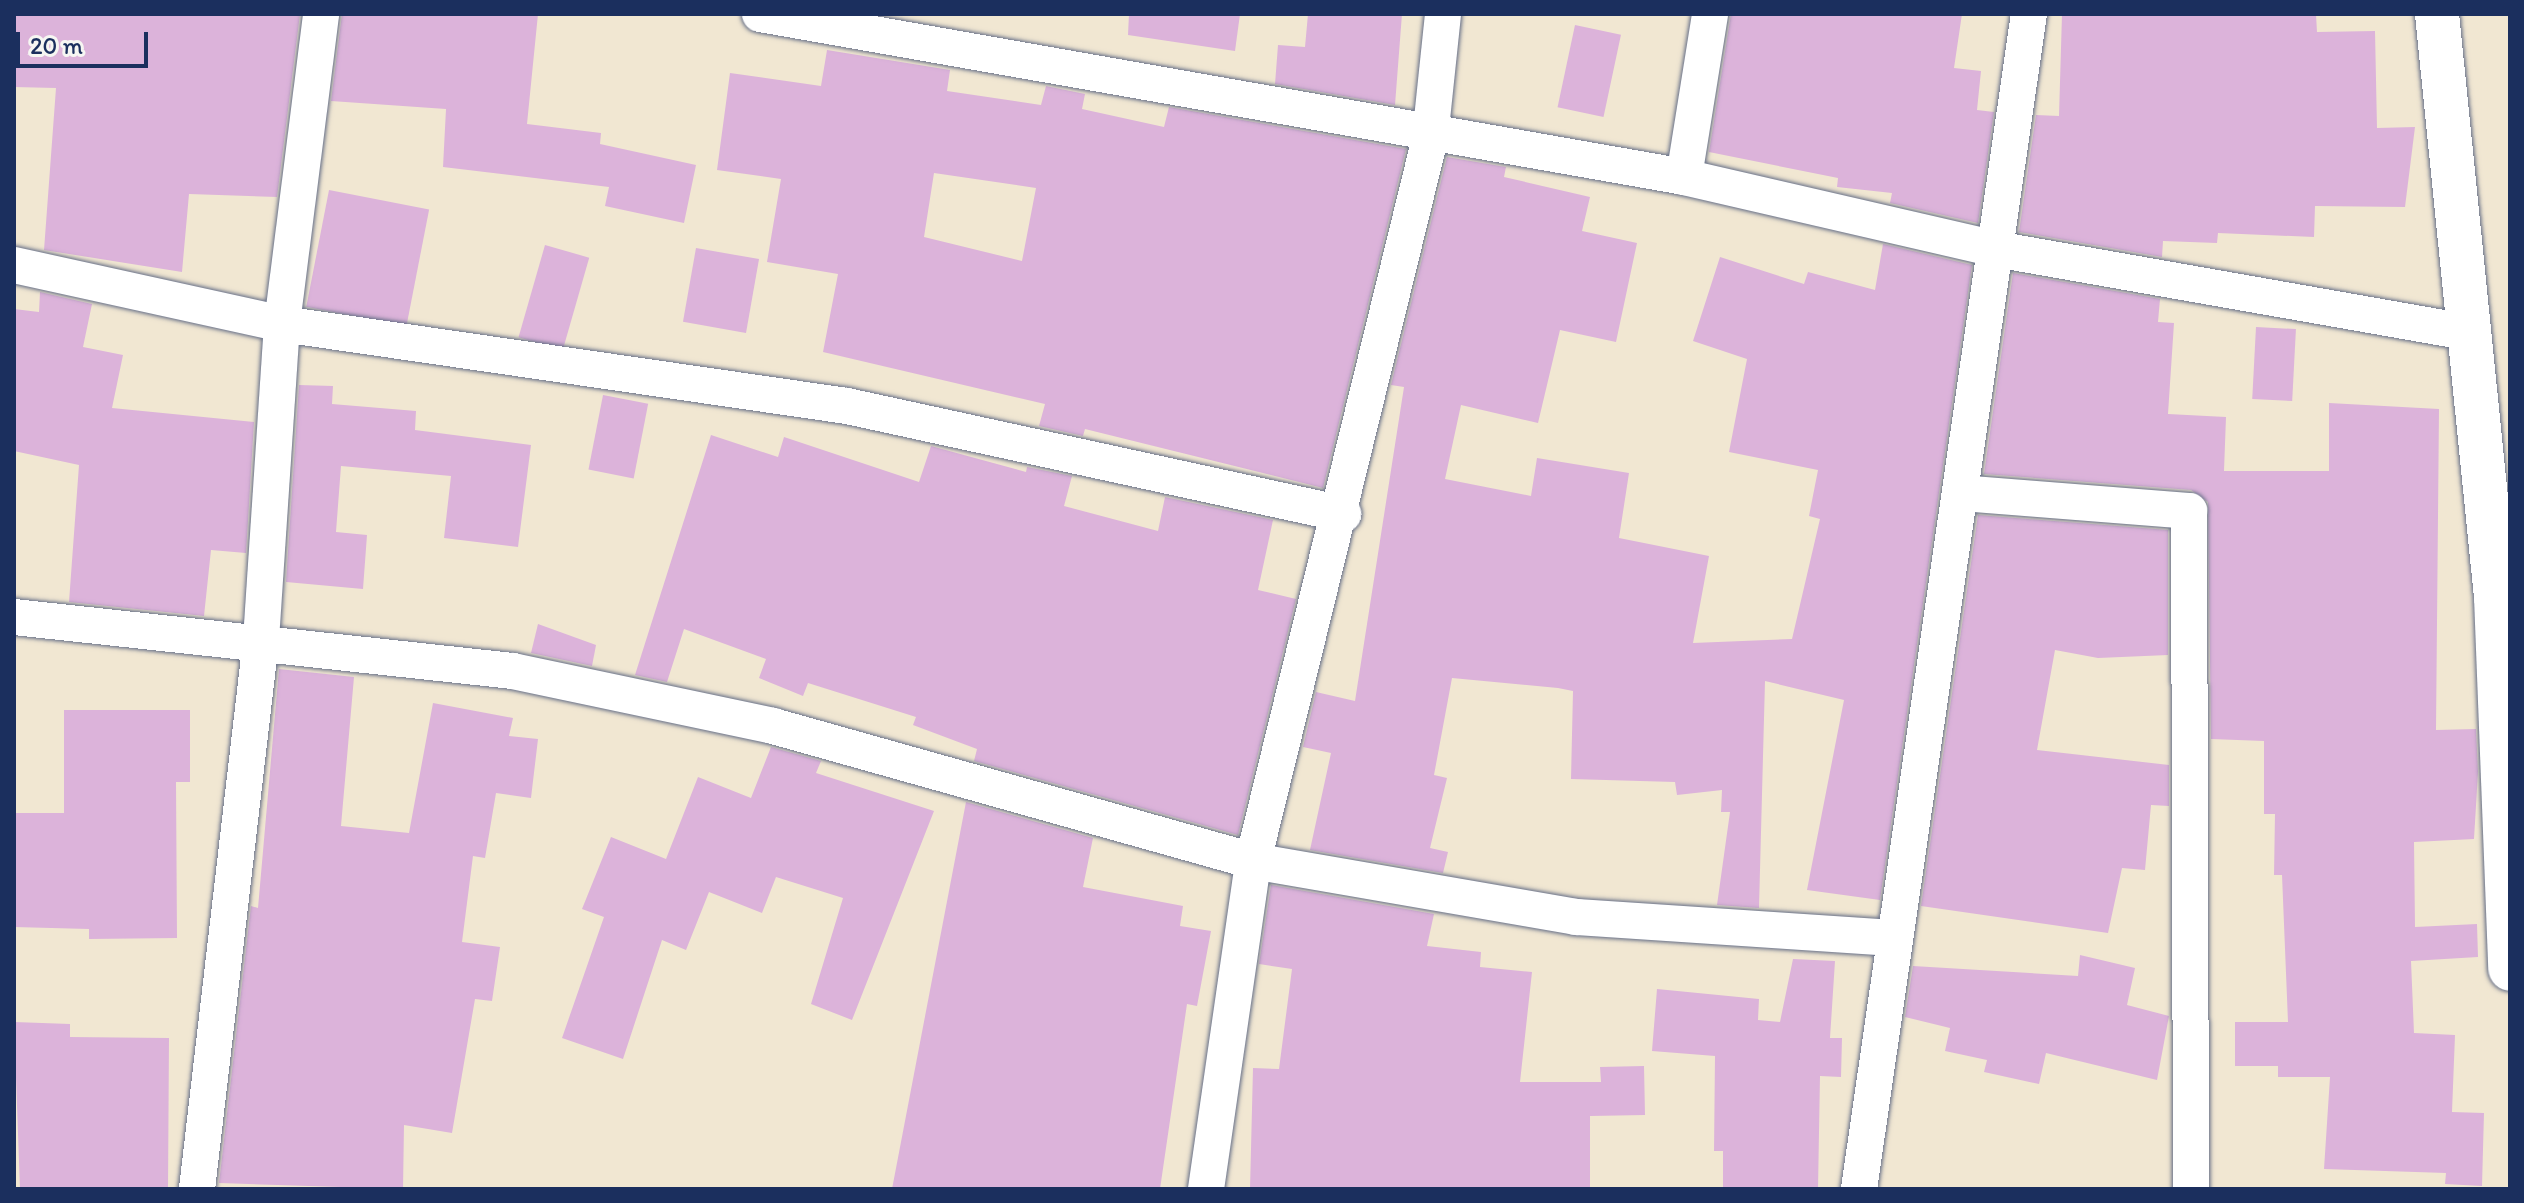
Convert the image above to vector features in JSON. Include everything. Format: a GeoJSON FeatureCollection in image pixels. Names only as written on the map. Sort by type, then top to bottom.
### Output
{"type":"FeatureCollection","features":[{"type":"Feature","properties":{"kind":"street"},"geometry":{"type":"LineString","coordinates":[[197,1189],[261,640],[282,324],[321,14]]}},
{"type":"Feature","properties":{"kind":"street"},"geometry":{"type":"LineString","coordinates":[[760,14],[880,23],[1430,138],[1684,177],[2001,250],[2473,333]]}},
{"type":"Feature","properties":{"kind":"street"},"geometry":{"type":"LineString","coordinates":[[1206,1189],[1253,861],[1343,514],[1430,138],[1443,14]]}},
{"type":"Feature","properties":{"kind":"street"},"geometry":{"type":"LineString","coordinates":[[1684,177],[1710,14]]}},
{"type":"Feature","properties":{"kind":"street"},"geometry":{"type":"LineString","coordinates":[[1859,1189],[1890,938],[2001,250],[2029,14]]}},
{"type":"Feature","properties":{"kind":"street"},"geometry":{"type":"LineString","coordinates":[[2437,14],[2473,333],[2496,597],[2510,969]]}},
{"type":"Feature","properties":{"kind":"street"},"geometry":{"type":"LineString","coordinates":[[14,265],[282,324],[847,406],[1343,514]]}},
{"type":"Feature","properties":{"kind":"street"},"geometry":{"type":"LineString","coordinates":[[1961,493],[2189,511],[2191,1189]]}},
{"type":"Feature","properties":{"kind":"street"},"geometry":{"type":"LineString","coordinates":[[14,617],[261,640],[513,671],[773,726],[1253,861],[1576,917],[1890,938]]}},
{"type":"Feature","properties":{"kind":"building"},"geometry":{"type":"Polygon","coordinates":[[[14,14],[300,14],[277,197],[189,194],[182,272],[44,250],[56,88],[14,87],[14,14]]]}},
{"type":"Feature","properties":{"kind":"building"},"geometry":{"type":"Polygon","coordinates":[[[342,14],[538,14],[527,124],[601,133],[600,144],[696,165],[684,223],[605,206],[609,187],[443,167],[446,109],[331,101],[342,14]]]}},
{"type":"Feature","properties":{"kind":"building"},"geometry":{"type":"Polygon","coordinates":[[[1129,14],[1240,14],[1235,51],[1128,35],[1129,14]]]}},
{"type":"Feature","properties":{"kind":"building"},"geometry":{"type":"Polygon","coordinates":[[[1308,14],[1402,14],[1395,105],[1275,84],[1278,45],[1305,47],[1308,14]]]}},
{"type":"Feature","properties":{"kind":"building"},"geometry":{"type":"Polygon","coordinates":[[[1731,14],[1962,14],[1954,68],[1981,71],[1977,110],[1994,112],[1978,223],[1890,203],[1892,193],[1837,187],[1838,178],[1709,152],[1731,14]]]}},
{"type":"Feature","properties":{"kind":"building"},"geometry":{"type":"Polygon","coordinates":[[[2062,14],[2316,14],[2317,32],[2375,31],[2377,128],[2415,127],[2405,207],[2315,206],[2314,237],[2218,233],[2217,243],[2163,241],[2162,257],[2019,232],[2036,115],[2059,116],[2062,14]]]}},
{"type":"Feature","properties":{"kind":"building"},"geometry":{"type":"Polygon","coordinates":[[[1575,25],[1621,35],[1604,117],[1558,107],[1575,25]]]}},
{"type":"Feature","properties":{"kind":"building"},"geometry":{"type":"Polygon","coordinates":[[[827,50],[950,70],[947,91],[1041,105],[1046,86],[1085,94],[1082,109],[1164,127],[1169,107],[1406,149],[1323,488],[1085,429],[1083,436],[1039,426],[1045,404],[823,352],[838,274],[767,262],[781,179],[717,170],[730,73],[821,86],[827,50]],[[934,173],[924,237],[1022,261],[1036,188],[934,173]]]}},
{"type":"Feature","properties":{"kind":"building"},"geometry":{"type":"Polygon","coordinates":[[[1447,157],[1506,167],[1504,177],[1590,197],[1582,231],[1637,243],[1616,342],[1560,330],[1538,423],[1461,405],[1445,479],[1531,496],[1537,458],[1629,473],[1619,538],[1709,556],[1693,643],[1792,639],[1820,519],[1809,516],[1818,470],[1729,452],[1747,359],[1693,341],[1720,257],[1804,284],[1808,272],[1875,290],[1883,244],[1972,265],[1880,900],[1807,890],[1844,700],[1765,681],[1759,908],[1717,905],[1730,812],[1721,812],[1722,790],[1677,795],[1675,782],[1571,779],[1573,691],[1558,688],[1452,678],[1434,775],[1447,778],[1430,848],[1448,852],[1443,873],[1310,850],[1331,753],[1303,747],[1316,692],[1355,701],[1404,387],[1391,385],[1447,157]]]}},
{"type":"Feature","properties":{"kind":"building"},"geometry":{"type":"Polygon","coordinates":[[[329,190],[429,209],[406,326],[306,307],[329,190]]]}},
{"type":"Feature","properties":{"kind":"building"},"geometry":{"type":"Polygon","coordinates":[[[545,245],[589,258],[563,350],[519,337],[545,245]]]}},
{"type":"Feature","properties":{"kind":"building"},"geometry":{"type":"Polygon","coordinates":[[[696,248],[759,259],[746,333],[683,322],[696,248]]]}},
{"type":"Feature","properties":{"kind":"building"},"geometry":{"type":"Polygon","coordinates":[[[2013,273],[2160,299],[2158,322],[2174,323],[2168,414],[2226,417],[2224,471],[2329,471],[2329,403],[2439,409],[2436,730],[2476,729],[2478,772],[2474,839],[2414,842],[2415,927],[2477,924],[2478,957],[2411,961],[2414,1033],[2455,1035],[2452,1112],[2484,1113],[2482,1186],[2445,1184],[2446,1173],[2324,1169],[2330,1077],[2278,1077],[2278,1066],[2235,1066],[2235,1022],[2288,1022],[2282,875],[2274,875],[2275,814],[2264,814],[2264,741],[2211,739],[2208,502],[2191,490],[1984,474],[2013,273]]]}},
{"type":"Feature","properties":{"kind":"building"},"geometry":{"type":"Polygon","coordinates":[[[40,292],[92,304],[83,347],[123,355],[112,408],[254,422],[246,553],[211,550],[204,616],[69,602],[79,465],[14,451],[14,309],[39,312],[40,292]]]}},
{"type":"Feature","properties":{"kind":"building"},"geometry":{"type":"Polygon","coordinates":[[[2256,327],[2296,329],[2292,401],[2252,399],[2256,327]]]}},
{"type":"Feature","properties":{"kind":"building"},"geometry":{"type":"Polygon","coordinates":[[[299,385],[333,386],[332,404],[416,411],[415,430],[531,445],[518,547],[444,538],[451,476],[341,466],[336,532],[367,535],[363,589],[286,582],[299,385]]]}},
{"type":"Feature","properties":{"kind":"building"},"geometry":{"type":"Polygon","coordinates":[[[603,395],[648,404],[634,478],[588,470],[603,395]]]}},
{"type":"Feature","properties":{"kind":"building"},"geometry":{"type":"Polygon","coordinates":[[[711,435],[778,457],[784,437],[919,482],[931,446],[1026,472],[1027,467],[1072,476],[1064,506],[1158,531],[1165,497],[1273,520],[1258,590],[1296,599],[1238,835],[974,761],[977,749],[913,725],[916,717],[808,683],[803,696],[759,678],[766,659],[684,629],[667,682],[635,675],[711,435]]]}},
{"type":"Feature","properties":{"kind":"building"},"geometry":{"type":"Polygon","coordinates":[[[1978,515],[2168,530],[2168,655],[2098,658],[2055,650],[2037,750],[2169,765],[2169,806],[2151,805],[2145,870],[2122,868],[2108,933],[1921,906],[1978,515]]]}},
{"type":"Feature","properties":{"kind":"building"},"geometry":{"type":"Polygon","coordinates":[[[538,624],[596,645],[592,666],[531,653],[538,624]]]}},
{"type":"Feature","properties":{"kind":"building"},"geometry":{"type":"Polygon","coordinates":[[[279,669],[354,677],[341,826],[409,833],[433,703],[513,718],[509,736],[538,739],[531,798],[496,793],[485,858],[473,856],[462,942],[500,947],[492,1001],[475,999],[452,1133],[404,1125],[403,1189],[219,1183],[251,906],[258,908],[279,669]]]}},
{"type":"Feature","properties":{"kind":"building"},"geometry":{"type":"Polygon","coordinates":[[[64,710],[190,710],[190,782],[176,782],[177,938],[89,939],[89,929],[14,927],[14,813],[64,813],[64,710]]]}},
{"type":"Feature","properties":{"kind":"building"},"geometry":{"type":"Polygon","coordinates":[[[771,747],[821,761],[816,773],[934,811],[852,1020],[811,1004],[843,898],[776,877],[762,913],[709,892],[686,950],[662,940],[623,1059],[562,1038],[604,917],[582,909],[611,837],[666,859],[698,777],[751,798],[771,747]]]}},
{"type":"Feature","properties":{"kind":"building"},"geometry":{"type":"Polygon","coordinates":[[[966,802],[1093,838],[1083,887],[1183,906],[1180,926],[1211,931],[1197,1006],[1187,1004],[1160,1189],[892,1189],[966,802]]]}},
{"type":"Feature","properties":{"kind":"building"},"geometry":{"type":"Polygon","coordinates":[[[1271,885],[1434,914],[1427,946],[1481,952],[1480,967],[1532,972],[1520,1082],[1601,1082],[1600,1067],[1644,1066],[1645,1115],[1590,1116],[1590,1187],[1250,1189],[1253,1068],[1279,1069],[1292,969],[1259,964],[1271,885]]]}},
{"type":"Feature","properties":{"kind":"building"},"geometry":{"type":"Polygon","coordinates":[[[2080,955],[2135,968],[2127,1005],[2169,1016],[2157,1080],[2046,1053],[2039,1084],[1984,1072],[1987,1060],[1945,1051],[1950,1028],[1905,1017],[1913,966],[2078,976],[2080,955]]]}},
{"type":"Feature","properties":{"kind":"building"},"geometry":{"type":"Polygon","coordinates":[[[1793,959],[1835,961],[1830,1038],[1842,1038],[1841,1077],[1820,1076],[1818,1189],[1723,1189],[1723,1151],[1714,1151],[1715,1056],[1652,1051],[1657,989],[1759,999],[1758,1020],[1780,1022],[1793,959]]]}},
{"type":"Feature","properties":{"kind":"building"},"geometry":{"type":"Polygon","coordinates":[[[14,1022],[70,1024],[70,1037],[169,1038],[168,1189],[20,1189],[14,1022]]]}}]}
